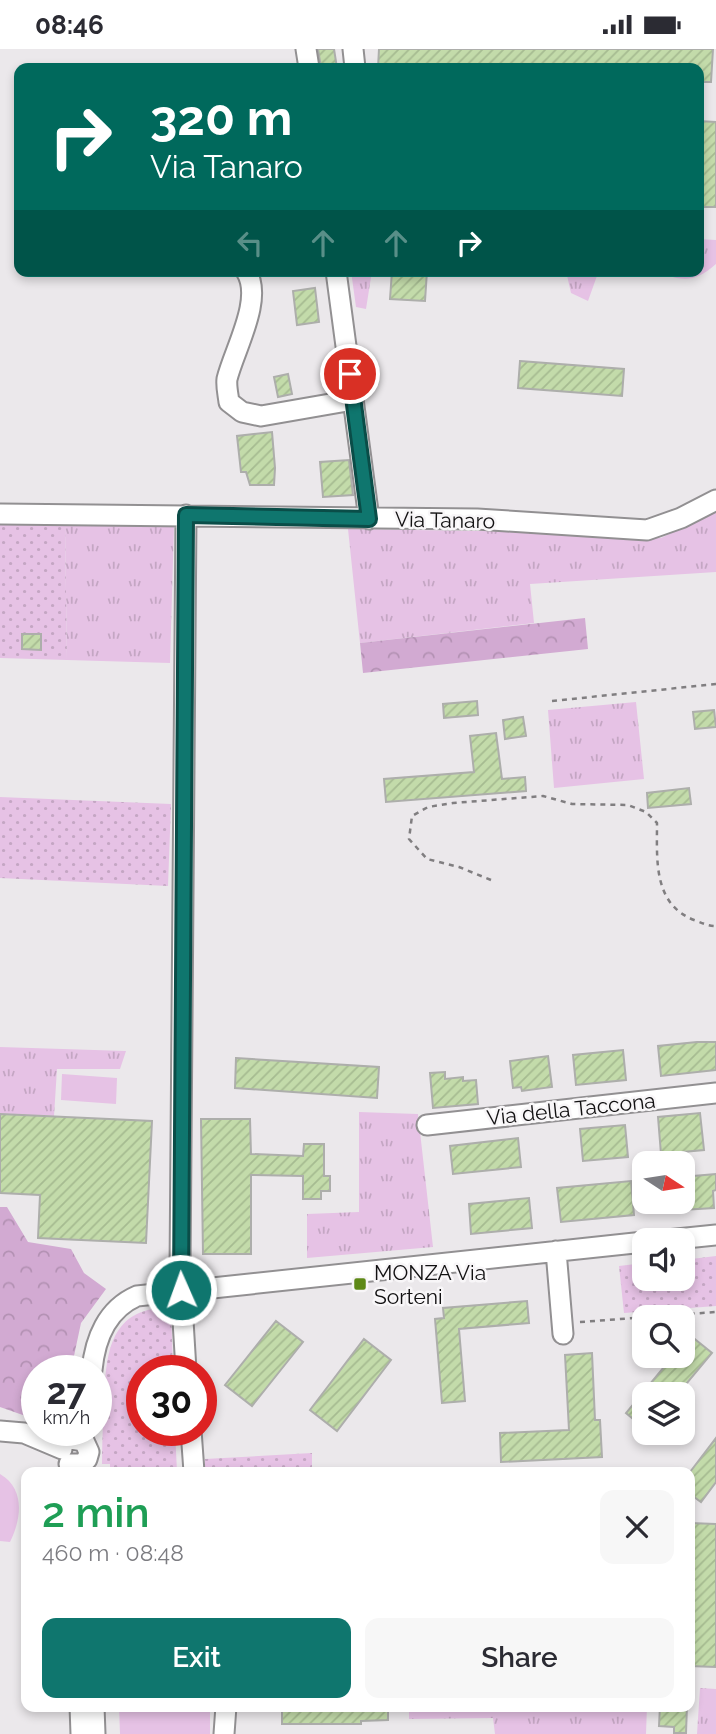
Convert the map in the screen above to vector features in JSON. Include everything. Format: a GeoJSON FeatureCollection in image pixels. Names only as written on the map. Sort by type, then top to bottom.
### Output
{"type":"FeatureCollection","features":[{"type":"Feature","properties":{"kind":"street"},"geometry":{"type":"LineString","coordinates":[[249,277],[250,305],[226,382],[229,402],[242,412],[261,416],[353,400]]}},
{"type":"Feature","properties":{"kind":"street"},"geometry":{"type":"LineString","coordinates":[[337,277],[369,519]]}},
{"type":"Feature","properties":{"kind":"street","name":"Via Tanaro"},"geometry":{"type":"LineString","coordinates":[[0,514],[477,519],[647,530],[681,518],[716,500]]}},
{"type":"Feature","properties":{"kind":"street"},"geometry":{"type":"LineString","coordinates":[[185,1355],[181,1290],[186,515]]}},
{"type":"Feature","properties":{"kind":"street","name":"Via della Taccona"},"geometry":{"type":"LineString","coordinates":[[427,1125],[716,1093]]}},
{"type":"Feature","properties":{"kind":"street"},"geometry":{"type":"LineString","coordinates":[[695,1237],[716,1235]]}},
{"type":"Feature","properties":{"kind":"street"},"geometry":{"type":"LineString","coordinates":[[95,1355],[106,1322],[124,1304],[137,1296],[632,1243]]}},
{"type":"Feature","properties":{"kind":"street"},"geometry":{"type":"LineString","coordinates":[[556,1251],[563,1328]]}},
{"type":"Feature","properties":{"kind":"street"},"geometry":{"type":"LineString","coordinates":[[0,1431],[24,1433],[70,1451],[84,1441],[89,1462]]}},
{"type":"Feature","properties":{"kind":"street"},"geometry":{"type":"LineString","coordinates":[[192,1446],[194,1467]]}},
{"type":"Feature","properties":{"kind":"street"},"geometry":{"type":"LineString","coordinates":[[80,1712],[81,1734]]}},
{"type":"Feature","properties":{"kind":"street"},"geometry":{"type":"LineString","coordinates":[[94,1712],[95,1734]]}},
{"type":"Feature","properties":{"kind":"street"},"geometry":{"type":"LineString","coordinates":[[224,1734],[226,1712]]}},
{"type":"Feature","properties":{"kind":"path"},"geometry":{"type":"LineString","coordinates":[[552,701],[716,684]]}},
{"type":"Feature","properties":{"kind":"path"},"geometry":{"type":"LineString","coordinates":[[491,880],[459,867],[427,859],[410,839],[412,816],[428,807],[453,803],[543,796],[572,804],[628,805],[646,812],[657,823],[657,865],[665,895],[681,915],[708,926],[716,926]]}},
{"type":"Feature","properties":{"kind":"path"},"geometry":{"type":"LineString","coordinates":[[563,1328],[716,1312]]}},
{"type":"Feature","properties":{"kind":"green space"},"geometry":{"type":"Polygon","coordinates":[[[704,239],[716,240],[716,264],[704,273],[704,239]]]}},
{"type":"Feature","properties":{"kind":"green space"},"geometry":{"type":"Polygon","coordinates":[[[352,277],[371,277],[366,309],[356,307],[352,277]]]}},
{"type":"Feature","properties":{"kind":"green space"},"geometry":{"type":"Polygon","coordinates":[[[567,277],[597,277],[588,301],[571,293],[567,277]]]}},
{"type":"Feature","properties":{"kind":"green space"},"geometry":{"type":"Polygon","coordinates":[[[716,511],[716,572],[530,584],[534,623],[360,643],[348,529],[550,532],[661,538],[716,511]]]}},
{"type":"Feature","properties":{"kind":"green space"},"geometry":{"type":"Polygon","coordinates":[[[0,524],[65,524],[67,660],[0,658],[0,524]]]}},
{"type":"Feature","properties":{"kind":"green space"},"geometry":{"type":"Polygon","coordinates":[[[65,524],[174,525],[170,663],[67,660],[65,524]]]}},
{"type":"Feature","properties":{"kind":"green space"},"geometry":{"type":"Polygon","coordinates":[[[585,618],[588,649],[363,673],[360,643],[585,618]]]}},
{"type":"Feature","properties":{"kind":"green space"},"geometry":{"type":"Polygon","coordinates":[[[636,702],[644,779],[554,788],[548,710],[636,702]]]}},
{"type":"Feature","properties":{"kind":"green space"},"geometry":{"type":"Polygon","coordinates":[[[0,797],[171,804],[168,886],[0,878],[0,797]]]}},
{"type":"Feature","properties":{"kind":"green space"},"geometry":{"type":"Polygon","coordinates":[[[0,1047],[126,1051],[120,1069],[57,1069],[54,1116],[0,1114],[0,1047]]]}},
{"type":"Feature","properties":{"kind":"green space"},"geometry":{"type":"Polygon","coordinates":[[[62,1074],[117,1078],[116,1104],[61,1100],[62,1074]]]}},
{"type":"Feature","properties":{"kind":"green space"},"geometry":{"type":"Polygon","coordinates":[[[359,1112],[418,1114],[433,1247],[307,1258],[307,1214],[359,1212],[359,1112]]]}},
{"type":"Feature","properties":{"kind":"green space"},"geometry":{"type":"Polygon","coordinates":[[[0,1207],[7,1207],[28,1242],[71,1249],[84,1273],[106,1289],[81,1323],[74,1355],[21,1355],[21,1414],[0,1407],[0,1207]]]}},
{"type":"Feature","properties":{"kind":"green space"},"geometry":{"type":"Polygon","coordinates":[[[716,1256],[716,1306],[632,1305],[632,1312],[624,1313],[619,1266],[632,1264],[632,1291],[695,1291],[695,1259],[716,1256]]]}},
{"type":"Feature","properties":{"kind":"green space"},"geometry":{"type":"Polygon","coordinates":[[[153,1309],[171,1309],[173,1355],[126,1355],[126,1446],[176,1446],[177,1467],[110,1467],[110,1464],[102,1464],[103,1446],[112,1446],[112,1355],[109,1355],[117,1332],[137,1314],[153,1309]]]}},
{"type":"Feature","properties":{"kind":"green space"},"geometry":{"type":"Polygon","coordinates":[[[312,1453],[312,1467],[205,1467],[205,1459],[312,1453]]]}},
{"type":"Feature","properties":{"kind":"green space"},"geometry":{"type":"Polygon","coordinates":[[[0,1474],[14,1488],[19,1505],[17,1524],[10,1542],[0,1541],[0,1474]]]}},
{"type":"Feature","properties":{"kind":"green space"},"geometry":{"type":"Polygon","coordinates":[[[700,1688],[716,1689],[716,1734],[697,1734],[700,1688]]]}},
{"type":"Feature","properties":{"kind":"green space"},"geometry":{"type":"Polygon","coordinates":[[[119,1712],[210,1712],[210,1734],[120,1734],[119,1712]]]}},
{"type":"Feature","properties":{"kind":"green space"},"geometry":{"type":"Polygon","coordinates":[[[409,1712],[647,1712],[646,1734],[495,1734],[493,1718],[409,1719],[409,1712]]]}},
{"type":"Feature","properties":{"kind":"building"},"geometry":{"type":"Polygon","coordinates":[[[318,49],[334,49],[336,63],[320,63],[318,49]]]}},
{"type":"Feature","properties":{"kind":"building"},"geometry":{"type":"Polygon","coordinates":[[[379,49],[713,49],[711,82],[704,82],[704,63],[378,63],[379,49]]]}},
{"type":"Feature","properties":{"kind":"building"},"geometry":{"type":"Polygon","coordinates":[[[704,121],[716,122],[716,207],[704,207],[704,121]]]}},
{"type":"Feature","properties":{"kind":"building"},"geometry":{"type":"Polygon","coordinates":[[[392,277],[427,277],[425,301],[390,299],[392,277]]]}},
{"type":"Feature","properties":{"kind":"building"},"geometry":{"type":"Polygon","coordinates":[[[315,288],[319,322],[297,325],[293,291],[315,288]]]}},
{"type":"Feature","properties":{"kind":"building"},"geometry":{"type":"Polygon","coordinates":[[[520,361],[624,369],[622,396],[518,388],[520,361]]]}},
{"type":"Feature","properties":{"kind":"building"},"geometry":{"type":"Polygon","coordinates":[[[288,374],[292,394],[278,397],[274,377],[288,374]]]}},
{"type":"Feature","properties":{"kind":"building"},"geometry":{"type":"Polygon","coordinates":[[[272,432],[274,485],[250,485],[246,472],[241,472],[237,436],[272,432]]]}},
{"type":"Feature","properties":{"kind":"building"},"geometry":{"type":"Polygon","coordinates":[[[349,460],[353,495],[323,497],[320,462],[349,460]]]}},
{"type":"Feature","properties":{"kind":"building"},"geometry":{"type":"Polygon","coordinates":[[[22,634],[41,634],[41,650],[22,649],[22,634]]]}},
{"type":"Feature","properties":{"kind":"building"},"geometry":{"type":"Polygon","coordinates":[[[477,701],[478,715],[444,718],[443,704],[477,701]]]}},
{"type":"Feature","properties":{"kind":"building"},"geometry":{"type":"Polygon","coordinates":[[[714,710],[716,727],[695,729],[693,712],[714,710]]]}},
{"type":"Feature","properties":{"kind":"building"},"geometry":{"type":"Polygon","coordinates":[[[523,717],[526,736],[505,739],[503,720],[523,717]]]}},
{"type":"Feature","properties":{"kind":"building"},"geometry":{"type":"Polygon","coordinates":[[[496,733],[502,779],[525,777],[526,791],[386,802],[384,779],[474,772],[470,736],[496,733]]]}},
{"type":"Feature","properties":{"kind":"building"},"geometry":{"type":"Polygon","coordinates":[[[689,788],[691,804],[648,808],[647,793],[689,788]]]}},
{"type":"Feature","properties":{"kind":"building"},"geometry":{"type":"Polygon","coordinates":[[[716,1042],[716,1070],[661,1076],[658,1046],[716,1042]]]}},
{"type":"Feature","properties":{"kind":"building"},"geometry":{"type":"Polygon","coordinates":[[[623,1050],[626,1080],[576,1085],[573,1055],[623,1050]]]}},
{"type":"Feature","properties":{"kind":"building"},"geometry":{"type":"Polygon","coordinates":[[[548,1056],[552,1087],[522,1091],[521,1087],[513,1088],[510,1061],[548,1056]]]}},
{"type":"Feature","properties":{"kind":"building"},"geometry":{"type":"Polygon","coordinates":[[[236,1058],[379,1067],[377,1098],[235,1088],[236,1058]]]}},
{"type":"Feature","properties":{"kind":"building"},"geometry":{"type":"Polygon","coordinates":[[[445,1072],[445,1079],[463,1077],[463,1081],[476,1080],[478,1104],[433,1108],[430,1073],[445,1072]]]}},
{"type":"Feature","properties":{"kind":"building"},"geometry":{"type":"Polygon","coordinates":[[[700,1113],[704,1150],[661,1151],[658,1117],[700,1113]]]}},
{"type":"Feature","properties":{"kind":"building"},"geometry":{"type":"Polygon","coordinates":[[[0,1114],[152,1121],[146,1243],[38,1238],[40,1195],[0,1193],[0,1114]]]}},
{"type":"Feature","properties":{"kind":"building"},"geometry":{"type":"Polygon","coordinates":[[[201,1119],[250,1119],[251,1154],[303,1156],[304,1144],[324,1144],[324,1176],[330,1176],[330,1191],[321,1191],[321,1199],[303,1199],[303,1176],[251,1175],[251,1254],[203,1254],[201,1119]]]}},
{"type":"Feature","properties":{"kind":"building"},"geometry":{"type":"Polygon","coordinates":[[[625,1125],[628,1157],[583,1161],[580,1129],[625,1125]]]}},
{"type":"Feature","properties":{"kind":"building"},"geometry":{"type":"Polygon","coordinates":[[[518,1138],[521,1167],[453,1174],[450,1146],[518,1138]]]}},
{"type":"Feature","properties":{"kind":"building"},"geometry":{"type":"Polygon","coordinates":[[[716,1174],[714,1208],[695,1209],[695,1176],[716,1174]]]}},
{"type":"Feature","properties":{"kind":"building"},"geometry":{"type":"Polygon","coordinates":[[[631,1181],[634,1215],[561,1222],[557,1188],[631,1181]]]}},
{"type":"Feature","properties":{"kind":"building"},"geometry":{"type":"Polygon","coordinates":[[[529,1198],[532,1228],[471,1234],[469,1204],[529,1198]]]}},
{"type":"Feature","properties":{"kind":"building"},"geometry":{"type":"Polygon","coordinates":[[[527,1301],[529,1323],[459,1329],[465,1401],[442,1403],[435,1319],[444,1318],[443,1308],[527,1301]]]}},
{"type":"Feature","properties":{"kind":"building"},"geometry":{"type":"Polygon","coordinates":[[[276,1321],[303,1342],[252,1406],[225,1385],[276,1321]]]}},
{"type":"Feature","properties":{"kind":"building"},"geometry":{"type":"Polygon","coordinates":[[[364,1339],[391,1360],[337,1431],[310,1410],[364,1339]]]}},
{"type":"Feature","properties":{"kind":"building"},"geometry":{"type":"Polygon","coordinates":[[[695,1339],[712,1353],[688,1382],[652,1382],[663,1368],[695,1368],[695,1339]]]}},
{"type":"Feature","properties":{"kind":"building"},"geometry":{"type":"Polygon","coordinates":[[[592,1353],[595,1420],[600,1420],[602,1457],[501,1462],[500,1433],[569,1430],[565,1355],[592,1353]]]}},
{"type":"Feature","properties":{"kind":"building"},"geometry":{"type":"Polygon","coordinates":[[[632,1406],[632,1418],[626,1413],[632,1406]]]}},
{"type":"Feature","properties":{"kind":"building"},"geometry":{"type":"Polygon","coordinates":[[[716,1438],[716,1482],[701,1502],[695,1498],[694,1467],[716,1438]]]}},
{"type":"Feature","properties":{"kind":"building"},"geometry":{"type":"Polygon","coordinates":[[[695,1523],[716,1524],[716,1667],[695,1666],[695,1523]]]}},
{"type":"Feature","properties":{"kind":"building"},"geometry":{"type":"Polygon","coordinates":[[[282,1712],[388,1712],[388,1720],[361,1721],[361,1724],[282,1724],[282,1712]]]}},
{"type":"Feature","properties":{"kind":"building"},"geometry":{"type":"Polygon","coordinates":[[[660,1712],[687,1712],[686,1733],[674,1733],[674,1727],[659,1726],[660,1712]]]}},
{"type":"Feature","properties":{"kind":"place","name":"MONZA Via Sorteni"},"geometry":{"type":"Point","coordinates":[360,1284]}},
{"type":"Feature","properties":{"kind":"route"},"geometry":{"type":"LineString","coordinates":[[181,1290],[186,515],[369,519],[350,374]]}}]}
